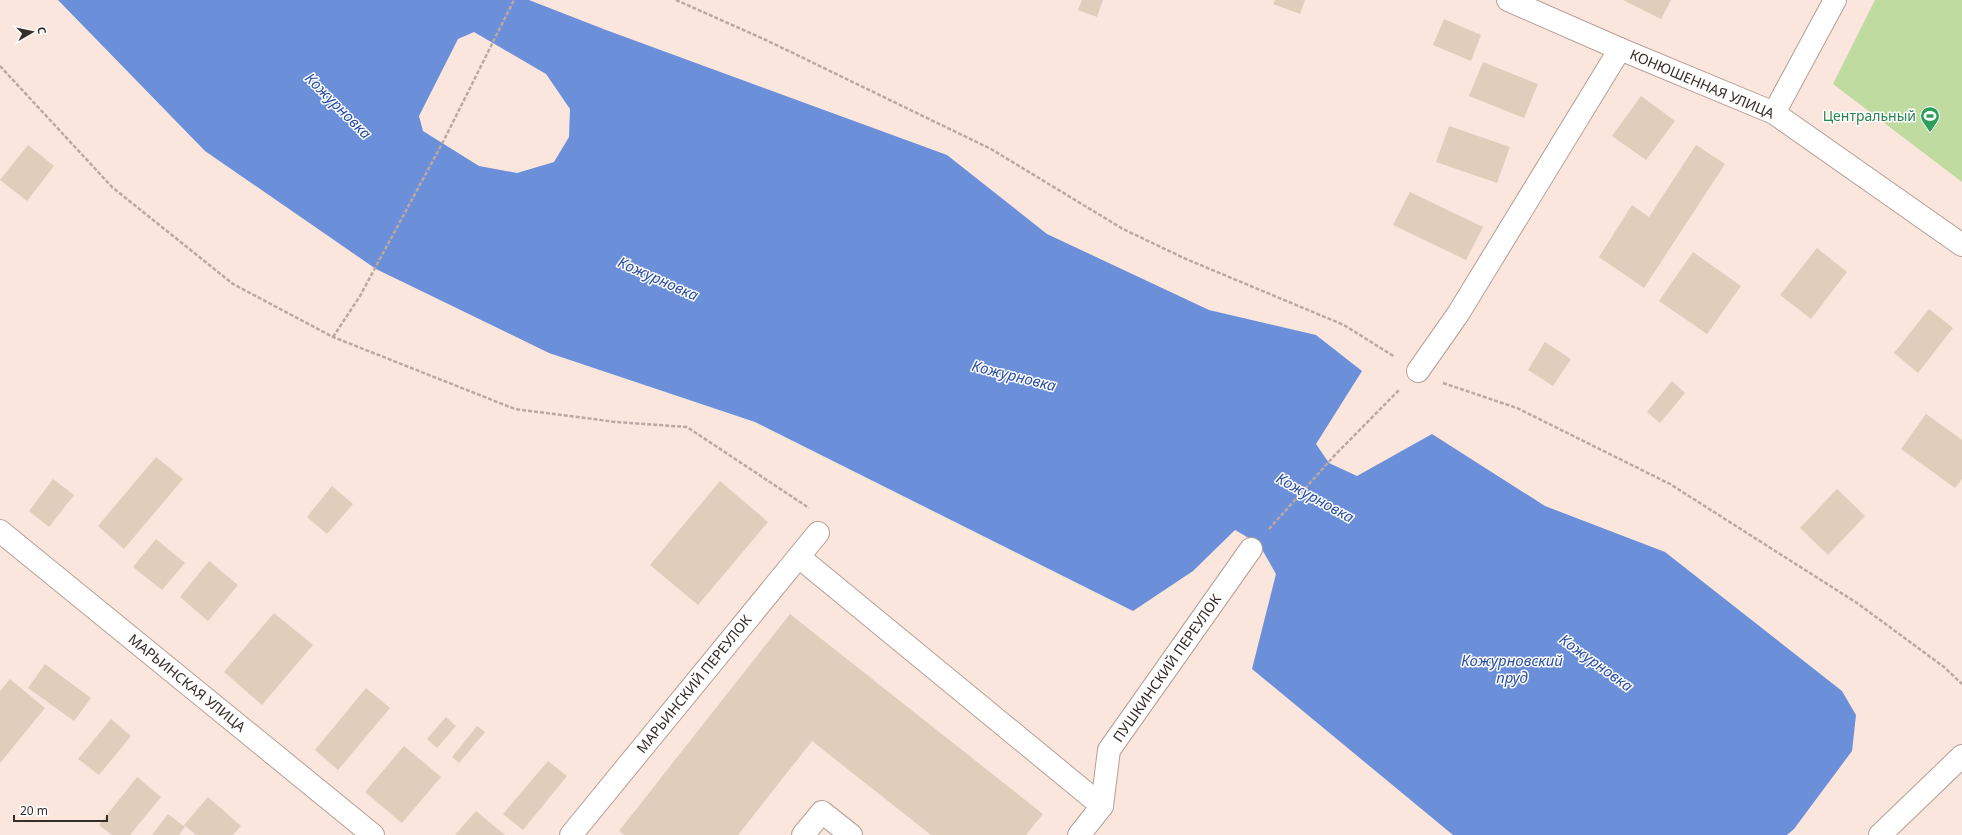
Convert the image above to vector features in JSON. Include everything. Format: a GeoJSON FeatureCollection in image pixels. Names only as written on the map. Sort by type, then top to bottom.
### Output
{"type":"FeatureCollection","features":[{"type":"Feature","properties":{"kind":"street","name":"КОНЮШЕННАЯ УЛИЦА"},"geometry":{"type":"LineString","coordinates":[[1508,0],[1620,49],[1774,113],[1962,245]]}},
{"type":"Feature","properties":{"kind":"street"},"geometry":{"type":"LineString","coordinates":[[1774,113],[1835,0]]}},
{"type":"Feature","properties":{"kind":"street"},"geometry":{"type":"LineString","coordinates":[[1418,371],[1458,314],[1620,49]]}},
{"type":"Feature","properties":{"kind":"street","name":"МАРЬИНСКАЯ УЛИЦА"},"geometry":{"type":"LineString","coordinates":[[0,531],[373,835]]}},
{"type":"Feature","properties":{"kind":"street","name":"МАРЬИНСКИЙ ПЕРЕУЛОК"},"geometry":{"type":"LineString","coordinates":[[573,834],[818,533]]}},
{"type":"Feature","properties":{"kind":"street","name":"ПУШКИНСКИЙ ПЕРЕУЛОК"},"geometry":{"type":"LineString","coordinates":[[1102,806],[1109,750],[1251,549]]}},
{"type":"Feature","properties":{"kind":"street"},"geometry":{"type":"LineString","coordinates":[[799,556],[1102,806],[1079,835]]}},
{"type":"Feature","properties":{"kind":"street"},"geometry":{"type":"LineString","coordinates":[[1880,835],[1962,756]]}},
{"type":"Feature","properties":{"kind":"street"},"geometry":{"type":"LineString","coordinates":[[803,835],[822,812],[851,835]]}},
{"type":"Feature","properties":{"kind":"path"},"geometry":{"type":"LineString","coordinates":[[333,337],[360,296],[444,140],[514,0]]}},
{"type":"Feature","properties":{"kind":"path"},"geometry":{"type":"LineString","coordinates":[[676,0],[766,40],[991,149],[1123,230],[1186,259],[1344,325],[1418,371],[1451,386],[1517,408],[1670,484],[1857,602],[1944,667],[1962,684]]}},
{"type":"Feature","properties":{"kind":"path"},"geometry":{"type":"LineString","coordinates":[[0,66],[112,187],[233,284],[333,337],[515,409],[616,422],[688,427],[809,508],[818,533]]}},
{"type":"Feature","properties":{"kind":"path"},"geometry":{"type":"LineString","coordinates":[[1251,549],[1334,456],[1418,371]]}},
{"type":"Feature","properties":{"kind":"green space","name":"Центральный"},"geometry":{"type":"Polygon","coordinates":[[[1875,0],[1962,0],[1962,182],[1833,84],[1875,0]]]}},
{"type":"Feature","properties":{"kind":"water","name":"Кожурновский пруд"},"geometry":{"type":"Polygon","coordinates":[[[58,0],[529,0],[606,30],[947,155],[1047,234],[1209,310],[1316,335],[1362,371],[1316,444],[1329,463],[1357,476],[1432,434],[1545,506],[1665,552],[1842,691],[1856,715],[1852,751],[1794,829],[1787,835],[1453,835],[1252,669],[1276,574],[1259,544],[1235,530],[1193,571],[1133,611],[755,422],[549,353],[376,269],[205,151],[58,0]],[[474,32],[458,39],[419,116],[423,131],[479,166],[517,173],[554,162],[569,137],[570,109],[546,74],[474,32]]]}},
{"type":"Feature","properties":{"kind":"building"},"geometry":{"type":"Polygon","coordinates":[[[1082,0],[1103,0],[1097,17],[1078,10],[1082,0]]]}},
{"type":"Feature","properties":{"kind":"building"},"geometry":{"type":"Polygon","coordinates":[[[1275,0],[1305,0],[1300,14],[1273,4],[1275,0]]]}},
{"type":"Feature","properties":{"kind":"building"},"geometry":{"type":"Polygon","coordinates":[[[1623,0],[1671,0],[1661,19],[1623,0]]]}},
{"type":"Feature","properties":{"kind":"building"},"geometry":{"type":"Polygon","coordinates":[[[1444,19],[1481,35],[1471,61],[1433,45],[1444,19]]]}},
{"type":"Feature","properties":{"kind":"building"},"geometry":{"type":"Polygon","coordinates":[[[1483,62],[1538,84],[1524,118],[1469,96],[1483,62]]]}},
{"type":"Feature","properties":{"kind":"building"},"geometry":{"type":"Polygon","coordinates":[[[1641,96],[1675,121],[1646,160],[1612,136],[1641,96]]]}},
{"type":"Feature","properties":{"kind":"building"},"geometry":{"type":"Polygon","coordinates":[[[1449,126],[1510,147],[1497,183],[1436,162],[1449,126]]]}},
{"type":"Feature","properties":{"kind":"building"},"geometry":{"type":"Polygon","coordinates":[[[28,145],[54,166],[27,201],[0,180],[28,145]]]}},
{"type":"Feature","properties":{"kind":"building"},"geometry":{"type":"Polygon","coordinates":[[[1696,145],[1725,164],[1644,288],[1599,257],[1632,205],[1649,217],[1696,145]]]}},
{"type":"Feature","properties":{"kind":"building"},"geometry":{"type":"Polygon","coordinates":[[[1410,192],[1483,227],[1466,260],[1393,225],[1410,192]]]}},
{"type":"Feature","properties":{"kind":"building"},"geometry":{"type":"Polygon","coordinates":[[[1817,248],[1847,272],[1811,319],[1780,295],[1817,248]]]}},
{"type":"Feature","properties":{"kind":"building"},"geometry":{"type":"Polygon","coordinates":[[[1693,252],[1741,286],[1707,334],[1659,301],[1693,252]]]}},
{"type":"Feature","properties":{"kind":"building"},"geometry":{"type":"Polygon","coordinates":[[[1929,309],[1953,328],[1918,373],[1894,353],[1929,309]]]}},
{"type":"Feature","properties":{"kind":"building"},"geometry":{"type":"Polygon","coordinates":[[[1545,342],[1571,359],[1553,386],[1528,370],[1545,342]]]}},
{"type":"Feature","properties":{"kind":"building"},"geometry":{"type":"Polygon","coordinates":[[[1672,381],[1685,393],[1660,423],[1647,412],[1672,381]]]}},
{"type":"Feature","properties":{"kind":"building"},"geometry":{"type":"Polygon","coordinates":[[[1926,414],[1962,440],[1962,479],[1955,488],[1901,449],[1926,414]]]}},
{"type":"Feature","properties":{"kind":"building"},"geometry":{"type":"Polygon","coordinates":[[[156,457],[183,479],[124,549],[98,526],[156,457]]]}},
{"type":"Feature","properties":{"kind":"building"},"geometry":{"type":"Polygon","coordinates":[[[53,479],[74,495],[49,527],[29,511],[53,479]]]}},
{"type":"Feature","properties":{"kind":"building"},"geometry":{"type":"Polygon","coordinates":[[[720,481],[768,522],[698,605],[650,565],[720,481]]]}},
{"type":"Feature","properties":{"kind":"building"},"geometry":{"type":"Polygon","coordinates":[[[332,486],[353,504],[327,534],[307,517],[332,486]]]}},
{"type":"Feature","properties":{"kind":"building"},"geometry":{"type":"Polygon","coordinates":[[[1837,489],[1865,516],[1828,555],[1800,528],[1837,489]]]}},
{"type":"Feature","properties":{"kind":"building"},"geometry":{"type":"Polygon","coordinates":[[[156,539],[185,563],[162,590],[133,567],[156,539]]]}},
{"type":"Feature","properties":{"kind":"building"},"geometry":{"type":"Polygon","coordinates":[[[209,561],[238,585],[208,621],[180,597],[209,561]]]}},
{"type":"Feature","properties":{"kind":"building"},"geometry":{"type":"Polygon","coordinates":[[[274,613],[313,645],[262,705],[224,672],[274,613]]]}},
{"type":"Feature","properties":{"kind":"building"},"geometry":{"type":"Polygon","coordinates":[[[790,614],[1043,814],[1026,835],[931,835],[812,741],[738,835],[624,835],[619,831],[790,614]]]}},
{"type":"Feature","properties":{"kind":"building"},"geometry":{"type":"Polygon","coordinates":[[[45,664],[91,698],[74,721],[28,688],[45,664]]]}},
{"type":"Feature","properties":{"kind":"building"},"geometry":{"type":"Polygon","coordinates":[[[10,679],[45,708],[0,763],[0,691],[10,679]]]}},
{"type":"Feature","properties":{"kind":"building"},"geometry":{"type":"Polygon","coordinates":[[[366,688],[390,708],[338,770],[315,750],[366,688]]]}},
{"type":"Feature","properties":{"kind":"building"},"geometry":{"type":"Polygon","coordinates":[[[446,717],[456,726],[437,748],[427,739],[446,717]]]}},
{"type":"Feature","properties":{"kind":"building"},"geometry":{"type":"Polygon","coordinates":[[[111,719],[131,736],[99,775],[78,759],[111,719]]]}},
{"type":"Feature","properties":{"kind":"building"},"geometry":{"type":"Polygon","coordinates":[[[477,726],[485,732],[459,763],[452,757],[477,726]]]}},
{"type":"Feature","properties":{"kind":"building"},"geometry":{"type":"Polygon","coordinates":[[[404,746],[441,777],[402,823],[365,792],[404,746]]]}},
{"type":"Feature","properties":{"kind":"building"},"geometry":{"type":"Polygon","coordinates":[[[548,761],[567,776],[523,830],[503,814],[548,761]]]}},
{"type":"Feature","properties":{"kind":"building"},"geometry":{"type":"Polygon","coordinates":[[[137,777],[161,797],[130,835],[112,835],[99,825],[137,777]]]}},
{"type":"Feature","properties":{"kind":"building"},"geometry":{"type":"Polygon","coordinates":[[[208,797],[241,826],[233,835],[196,835],[184,825],[208,797]]]}},
{"type":"Feature","properties":{"kind":"building"},"geometry":{"type":"Polygon","coordinates":[[[476,811],[505,835],[455,835],[476,811]]]}},
{"type":"Feature","properties":{"kind":"building"},"geometry":{"type":"Polygon","coordinates":[[[168,814],[185,827],[179,835],[152,835],[168,814]]]}},
{"type":"Feature","properties":{"kind":"place","name":"Центральный"},"geometry":{"type":"Point","coordinates":[1930,133]}},
{"type":"Feature","properties":{"kind":"water label","name":"Кожурновка"},"geometry":{"type":"Point","coordinates":[338,106]}},
{"type":"Feature","properties":{"kind":"water label","name":"Кожурновка"},"geometry":{"type":"Point","coordinates":[658,279]}},
{"type":"Feature","properties":{"kind":"water label","name":"Кожурновка"},"geometry":{"type":"Point","coordinates":[1014,376]}},
{"type":"Feature","properties":{"kind":"water label","name":"Кожурновка"},"geometry":{"type":"Point","coordinates":[1315,498]}},
{"type":"Feature","properties":{"kind":"water label","name":"Кожурновка"},"geometry":{"type":"Point","coordinates":[1596,663]}}]}
